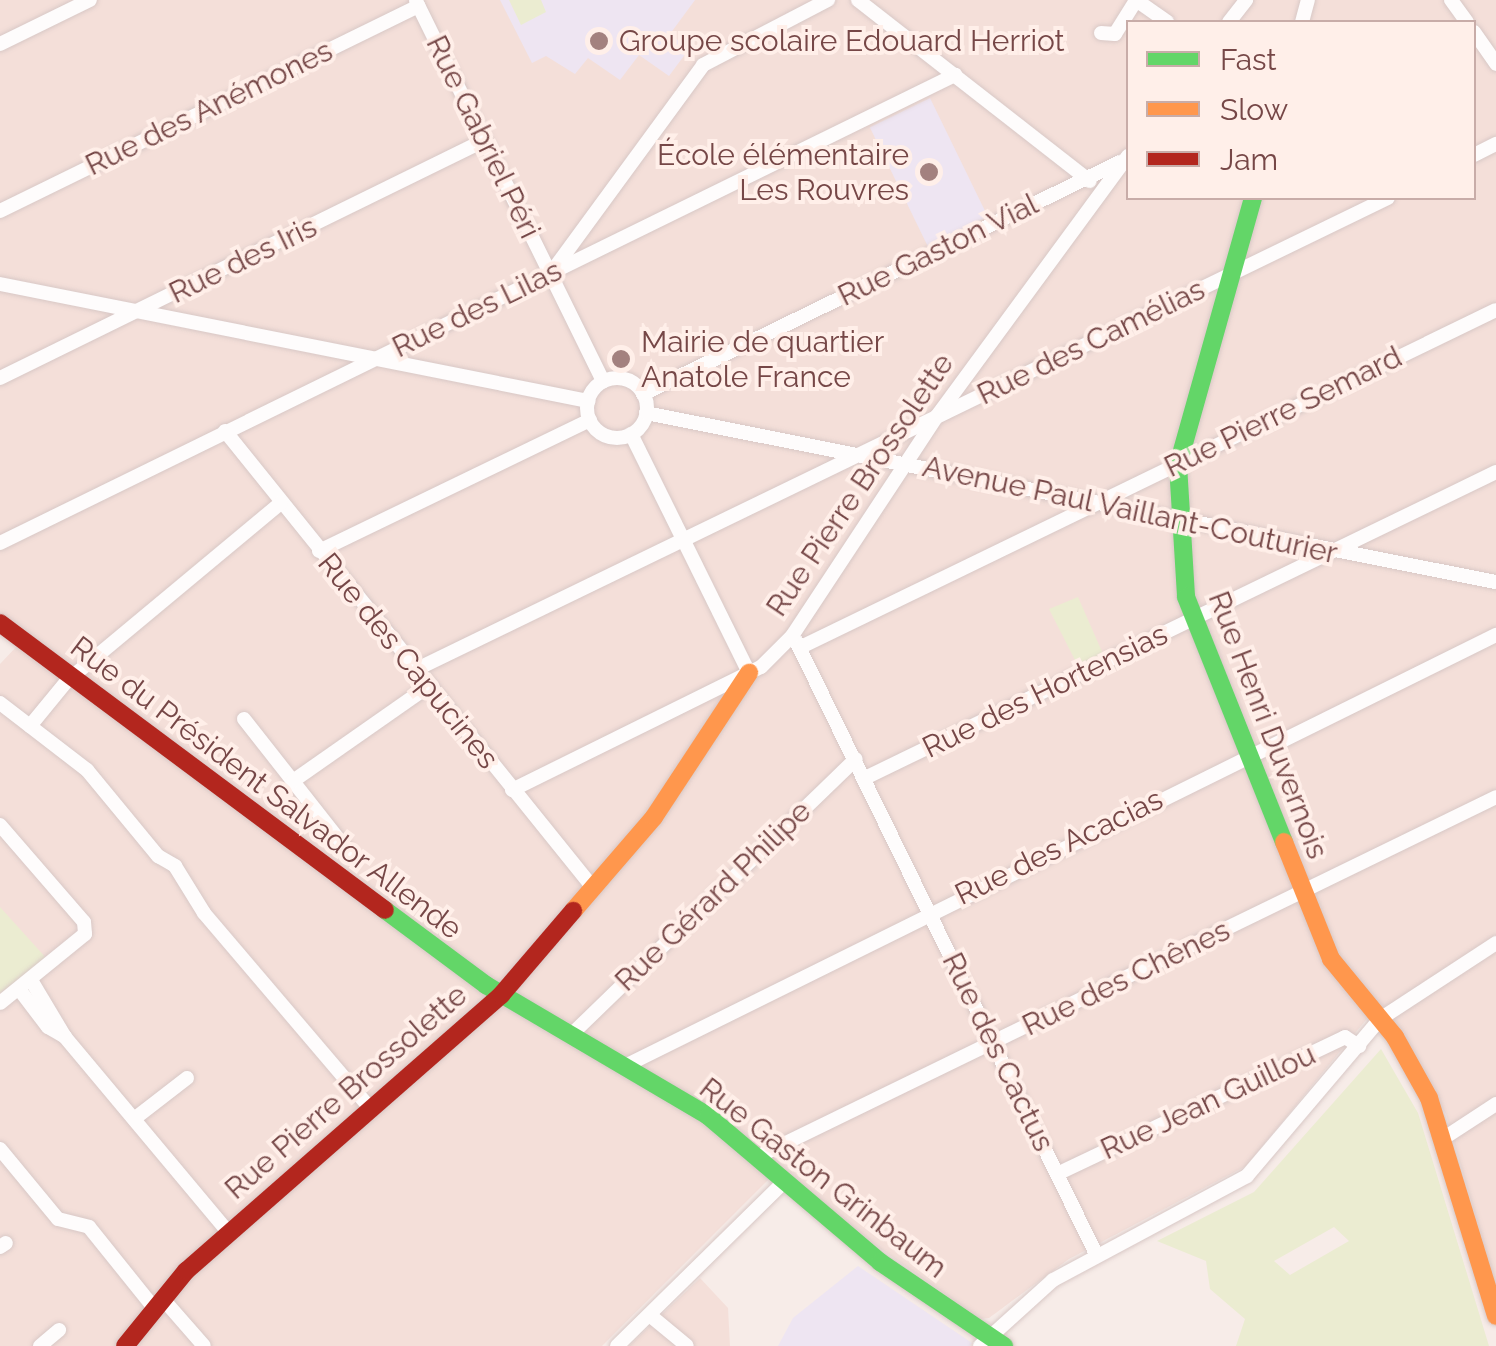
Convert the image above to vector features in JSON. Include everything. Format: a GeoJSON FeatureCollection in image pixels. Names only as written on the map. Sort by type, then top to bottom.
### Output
{"type":"FeatureCollection","features":[{"type":"Feature","properties":{"kind":"street"},"geometry":{"type":"LineString","coordinates":[[0,44],[90,0]]}},
{"type":"Feature","properties":{"kind":"street"},"geometry":{"type":"LineString","coordinates":[[551,274],[703,65],[828,0]]}},
{"type":"Feature","properties":{"kind":"street"},"geometry":{"type":"LineString","coordinates":[[858,0],[1103,190]]}},
{"type":"Feature","properties":{"kind":"street"},"geometry":{"type":"LineString","coordinates":[[1101,33],[1115,34],[1136,0],[1164,20]]}},
{"type":"Feature","properties":{"kind":"street","name":"Rue Gabriel Péri"},"geometry":{"type":"LineString","coordinates":[[417,3],[603,381]]}},
{"type":"Feature","properties":{"kind":"street","name":"Rue des Anémones"},"geometry":{"type":"LineString","coordinates":[[0,210],[417,3]]}},
{"type":"Feature","properties":{"kind":"street"},"geometry":{"type":"LineString","coordinates":[[1476,35],[1496,64]]}},
{"type":"Feature","properties":{"kind":"street","name":"Rue des Lilas"},"geometry":{"type":"LineString","coordinates":[[0,543],[955,75]]}},
{"type":"Feature","properties":{"kind":"street","name":"Rue des Iris"},"geometry":{"type":"LineString","coordinates":[[0,378],[485,140]]}},
{"type":"Feature","properties":{"kind":"street","name":"Rue Gaston Vial"},"geometry":{"type":"LineString","coordinates":[[643,394],[1126,158]]}},
{"type":"Feature","properties":{"kind":"street","name":"Rue Pierre Brossolette"},"geometry":{"type":"LineString","coordinates":[[125,1346],[158,1304],[227,1231],[501,995],[654,818],[749,673],[797,642],[937,416],[1126,159]]}},
{"type":"Feature","properties":{"kind":"street","name":"Rue Henri Duvernois"},"geometry":{"type":"LineString","coordinates":[[1253,200],[1178,464],[1179,519],[1193,620],[1331,959],[1413,1067],[1444,1138],[1490,1271],[1496,1316]]}},
{"type":"Feature","properties":{"kind":"street","name":"Rue des Camélias"},"geometry":{"type":"LineString","coordinates":[[416,670],[851,453],[937,416],[1384,200]]}},
{"type":"Feature","properties":{"kind":"street"},"geometry":{"type":"LineString","coordinates":[[570,243],[577,260]]}},
{"type":"Feature","properties":{"kind":"street"},"geometry":{"type":"LineString","coordinates":[[0,284],[588,401]]}},
{"type":"Feature","properties":{"kind":"street","name":"Rue Pierre Semard"},"geometry":{"type":"LineString","coordinates":[[797,642],[1097,503],[1496,310]]}},
{"type":"Feature","properties":{"kind":"street"},"geometry":{"type":"LineString","coordinates":[[603,381],[630,381],[643,394],[646,413],[631,434],[612,437],[590,420],[588,401],[603,381]]}},
{"type":"Feature","properties":{"kind":"street"},"geometry":{"type":"LineString","coordinates":[[958,388],[969,396],[998,387]]}},
{"type":"Feature","properties":{"kind":"street","name":"Avenue Paul Vaillant-Couturier"},"geometry":{"type":"LineString","coordinates":[[646,413],[1496,582]]}},
{"type":"Feature","properties":{"kind":"street"},"geometry":{"type":"LineString","coordinates":[[319,551],[590,420]]}},
{"type":"Feature","properties":{"kind":"street","name":"Rue des Capucines"},"geometry":{"type":"LineString","coordinates":[[225,431],[594,889]]}},
{"type":"Feature","properties":{"kind":"street"},"geometry":{"type":"LineString","coordinates":[[512,790],[749,673],[631,434]]}},
{"type":"Feature","properties":{"kind":"street","name":"Rue des Hortensias"},"geometry":{"type":"LineString","coordinates":[[865,778],[1496,472]]}},
{"type":"Feature","properties":{"kind":"street"},"geometry":{"type":"LineString","coordinates":[[30,726],[72,678],[281,503]]}},
{"type":"Feature","properties":{"kind":"street","name":"Rue du Président Salvador Allende"},"geometry":{"type":"LineString","coordinates":[[0,623],[501,995]]}},
{"type":"Feature","properties":{"kind":"street","name":"Rue des Acacias"},"geometry":{"type":"LineString","coordinates":[[625,1066],[929,911],[1496,635]]}},
{"type":"Feature","properties":{"kind":"street","name":"Rue des Cactus"},"geometry":{"type":"LineString","coordinates":[[797,642],[1096,1254]]}},
{"type":"Feature","properties":{"kind":"street"},"geometry":{"type":"LineString","coordinates":[[293,782],[430,685]]}},
{"type":"Feature","properties":{"kind":"street"},"geometry":{"type":"LineString","coordinates":[[0,703],[87,770],[158,856],[176,866],[204,913],[369,1107]]}},
{"type":"Feature","properties":{"kind":"street"},"geometry":{"type":"LineString","coordinates":[[244,719],[347,850]]}},
{"type":"Feature","properties":{"kind":"street","name":"Rue Gérard Philipe"},"geometry":{"type":"LineString","coordinates":[[572,1034],[856,759]]}},
{"type":"Feature","properties":{"kind":"street","name":"Rue des Chênes"},"geometry":{"type":"LineString","coordinates":[[755,1158],[1496,797]]}},
{"type":"Feature","properties":{"kind":"street"},"geometry":{"type":"LineString","coordinates":[[0,825],[84,922],[78,945],[0,1003]]}},
{"type":"Feature","properties":{"kind":"street"},"geometry":{"type":"LineString","coordinates":[[992,1343],[1030,1298],[1096,1254],[1247,1176],[1380,1019],[1496,943]]}},
{"type":"Feature","properties":{"kind":"street"},"geometry":{"type":"LineString","coordinates":[[25,985],[227,1231]]}},
{"type":"Feature","properties":{"kind":"street","name":"Rue Gaston Grinbaum"},"geometry":{"type":"LineString","coordinates":[[501,995],[708,1116],[880,1262],[992,1343]]}},
{"type":"Feature","properties":{"kind":"street","name":"Rue Jean Guillou"},"geometry":{"type":"LineString","coordinates":[[1056,1174],[1345,1036],[1358,1046]]}},
{"type":"Feature","properties":{"kind":"street"},"geometry":{"type":"LineString","coordinates":[[134,1119],[186,1078]]}},
{"type":"Feature","properties":{"kind":"street"},"geometry":{"type":"LineString","coordinates":[[1444,1138],[1496,1104]]}},
{"type":"Feature","properties":{"kind":"street"},"geometry":{"type":"LineString","coordinates":[[0,1149],[58,1219],[88,1227],[158,1304],[204,1346]]}},
{"type":"Feature","properties":{"kind":"street"},"geometry":{"type":"LineString","coordinates":[[616,1346],[652,1317],[784,1182]]}},
{"type":"Feature","properties":{"kind":"street"},"geometry":{"type":"LineString","coordinates":[[652,1317],[686,1346]]}},
{"type":"Feature","properties":{"kind":"street"},"geometry":{"type":"LineString","coordinates":[[40,1346],[59,1330]]}},
{"type":"Feature","properties":{"kind":"shaded area"},"geometry":{"type":"Polygon","coordinates":[[[0,0],[1496,0],[1496,1287],[1446,1114],[1379,1004],[1246,1166],[1069,1259],[989,1318],[980,1319],[870,1241],[781,1167],[602,1346],[0,1346],[0,664],[18,645],[0,632],[0,0]]]}},
{"type":"Feature","properties":{"kind":"shaded area","name":"Groupe scolaire Edouard Herriot"},"geometry":{"type":"Polygon","coordinates":[[[500,0],[695,0],[670,34],[689,49],[669,76],[639,55],[620,80],[588,58],[575,74],[546,56],[532,63],[500,0]]]}},
{"type":"Feature","properties":{"kind":"shaded area","name":"École élémentaire Les Rouvres"},"geometry":{"type":"Polygon","coordinates":[[[930,98],[988,217],[928,246],[870,127],[930,98]]]}},
{"type":"Feature","properties":{"kind":"shaded area"},"geometry":{"type":"Polygon","coordinates":[[[858,1266],[972,1343],[970,1346],[778,1346],[793,1318],[858,1266]]]}},
{"type":"Feature","properties":{"kind":"shaded area"},"geometry":{"type":"Polygon","coordinates":[[[700,1278],[728,1308],[730,1346],[629,1346],[700,1278]]]}},
{"type":"Feature","properties":{"kind":"green space"},"geometry":{"type":"Polygon","coordinates":[[[509,0],[541,0],[546,12],[521,25],[509,0]]]}},
{"type":"Feature","properties":{"kind":"green space"},"geometry":{"type":"Polygon","coordinates":[[[1078,597],[1103,654],[1078,666],[1049,609],[1078,597]]]}},
{"type":"Feature","properties":{"kind":"green space"},"geometry":{"type":"Polygon","coordinates":[[[0,907],[47,959],[0,993],[0,907]]]}},
{"type":"Feature","properties":{"kind":"green space"},"geometry":{"type":"Polygon","coordinates":[[[1381,1049],[1418,1113],[1489,1346],[1236,1346],[1245,1319],[1210,1289],[1206,1261],[1157,1241],[1254,1192],[1381,1049]],[[1334,1227],[1274,1261],[1290,1275],[1349,1241],[1334,1227]]]}},
{"type":"Feature","properties":{"kind":"traffic: fast"},"geometry":{"type":"LineString","coordinates":[[1252,200],[1178,465],[1186,597],[1284,842]]}},
{"type":"Feature","properties":{"kind":"traffic: fast"},"geometry":{"type":"LineString","coordinates":[[385,910],[486,985],[708,1116],[880,1262],[1004,1346]]}},
{"type":"Feature","properties":{"kind":"traffic: slow"},"geometry":{"type":"LineString","coordinates":[[573,911],[654,817],[749,673]]}},
{"type":"Feature","properties":{"kind":"traffic: slow"},"geometry":{"type":"LineString","coordinates":[[1284,842],[1331,959],[1395,1037],[1429,1098],[1496,1316]]}},
{"type":"Feature","properties":{"kind":"traffic: jam"},"geometry":{"type":"LineString","coordinates":[[0,623],[385,910]]}},
{"type":"Feature","properties":{"kind":"traffic: jam"},"geometry":{"type":"LineString","coordinates":[[125,1346],[186,1271],[501,995],[573,911]]}},
{"type":"Feature","properties":{"kind":"place","name":"Groupe scolaire Edouard Herriot"},"geometry":{"type":"Point","coordinates":[599,41]}},
{"type":"Feature","properties":{"kind":"place","name":"École élémentaire Les Rouvres"},"geometry":{"type":"Point","coordinates":[929,172]}},
{"type":"Feature","properties":{"kind":"place","name":"Mairie de quartier Anatole France"},"geometry":{"type":"Point","coordinates":[621,359]}}]}
